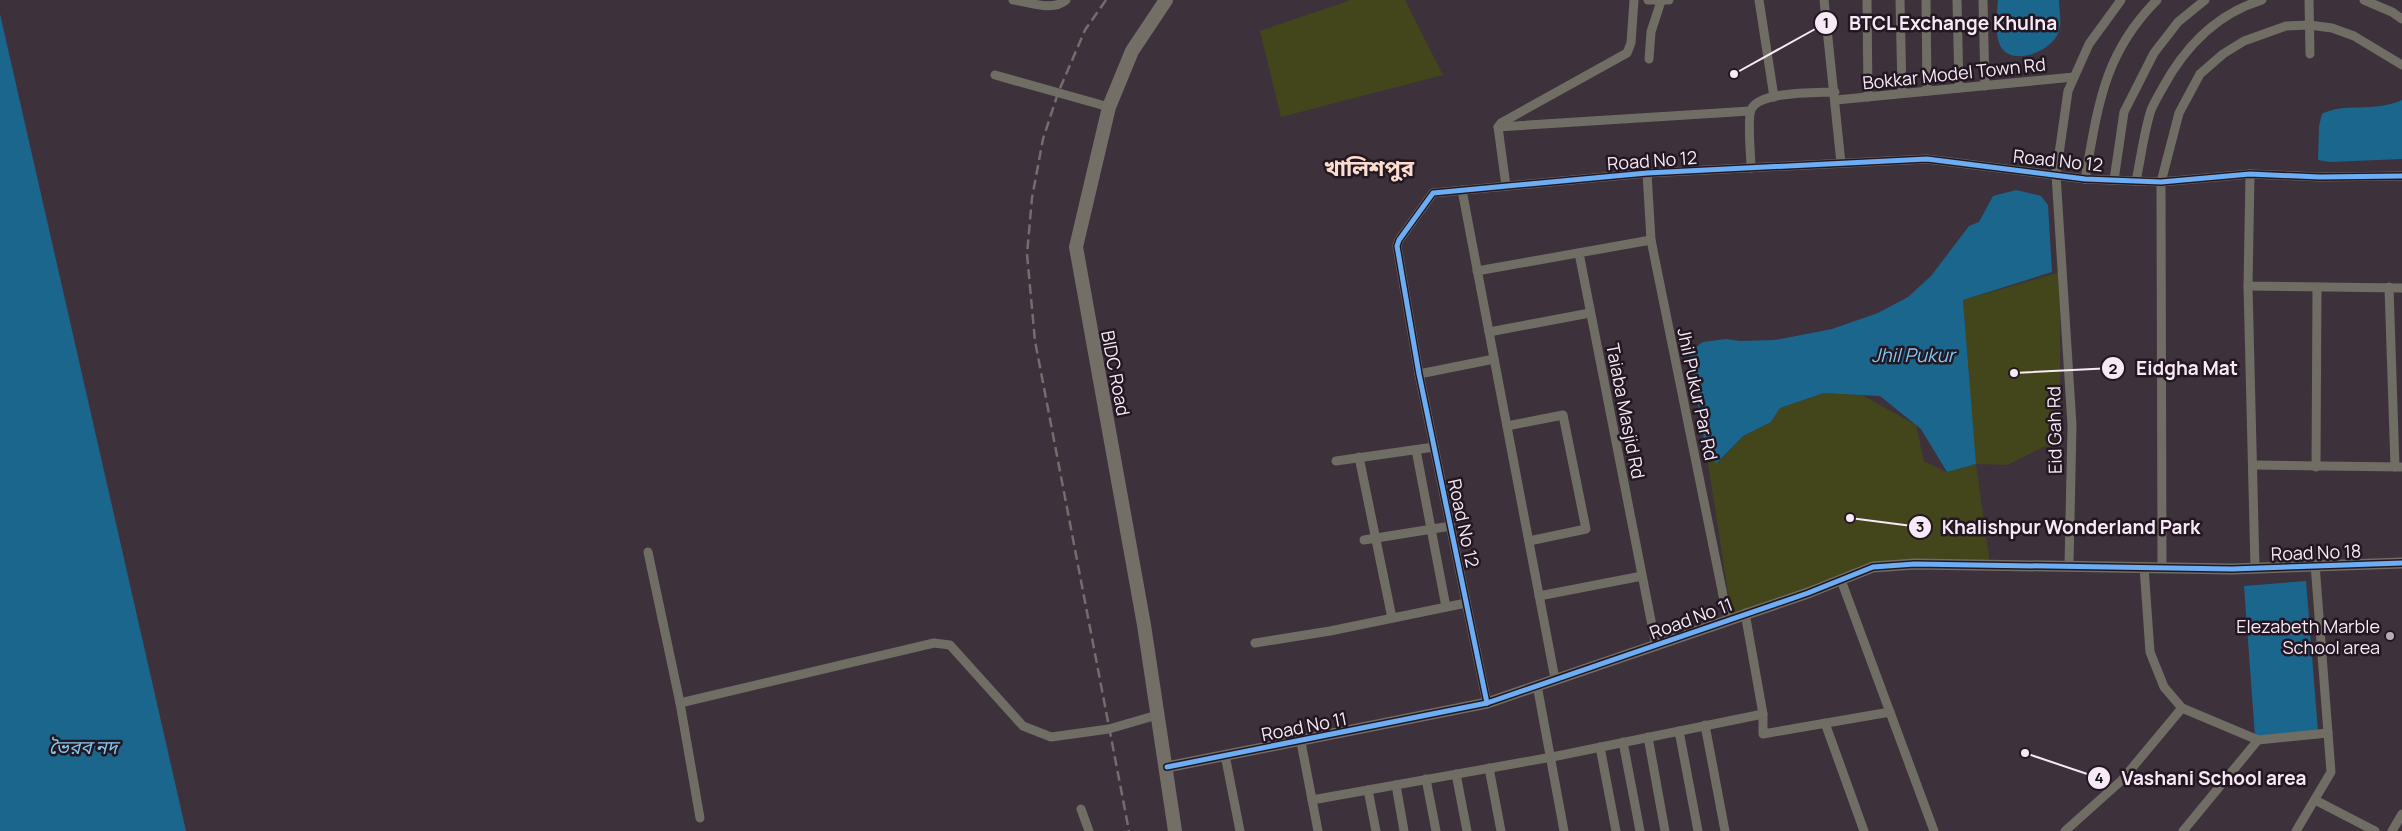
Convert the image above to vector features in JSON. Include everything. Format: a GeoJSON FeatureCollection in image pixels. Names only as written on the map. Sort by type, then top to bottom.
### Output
{"type":"FeatureCollection","features":[{"type":"Feature","properties":{"kind":"main road","name":"BIDC Road"},"geometry":{"type":"LineString","coordinates":[[1166,0],[1140,37],[1109,107],[1076,247],[1144,625],[1157,715],[1167,767],[1175,831]]}},
{"type":"Feature","properties":{"kind":"main road","name":"BIDC Road"},"geometry":{"type":"LineString","coordinates":[[1167,767],[1184,831]]}},
{"type":"Feature","properties":{"kind":"street"},"geometry":{"type":"LineString","coordinates":[[1014,0],[1052,6],[1061,4],[1066,0]]}},
{"type":"Feature","properties":{"kind":"street"},"geometry":{"type":"LineString","coordinates":[[1506,186],[1498,127],[1501,123],[1627,53],[1631,43],[1634,0]]}},
{"type":"Feature","properties":{"kind":"street"},"geometry":{"type":"LineString","coordinates":[[1648,0],[1665,0],[1651,32],[1649,59]]}},
{"type":"Feature","properties":{"kind":"street"},"geometry":{"type":"LineString","coordinates":[[1752,168],[1750,111],[1755,103],[1774,96],[1759,0]]}},
{"type":"Feature","properties":{"kind":"street"},"geometry":{"type":"LineString","coordinates":[[1824,0],[1841,163]]}},
{"type":"Feature","properties":{"kind":"street"},"geometry":{"type":"LineString","coordinates":[[1867,0],[1868,97]]}},
{"type":"Feature","properties":{"kind":"street"},"geometry":{"type":"LineString","coordinates":[[1900,0],[1902,94]]}},
{"type":"Feature","properties":{"kind":"street"},"geometry":{"type":"LineString","coordinates":[[1926,0],[1927,91]]}},
{"type":"Feature","properties":{"kind":"street"},"geometry":{"type":"LineString","coordinates":[[1957,0],[1959,88]]}},
{"type":"Feature","properties":{"kind":"street"},"geometry":{"type":"LineString","coordinates":[[1983,0],[1985,86]]}},
{"type":"Feature","properties":{"kind":"street","name":"Eid Gah Rd"},"geometry":{"type":"LineString","coordinates":[[2069,565],[2072,425],[2056,175],[2068,91],[2089,44],[2121,0]]}},
{"type":"Feature","properties":{"kind":"street"},"geometry":{"type":"LineString","coordinates":[[2085,179],[2099,98],[2106,78],[2124,42],[2157,0]]}},
{"type":"Feature","properties":{"kind":"street"},"geometry":{"type":"LineString","coordinates":[[2114,180],[2124,112],[2154,52],[2178,22],[2205,0]]}},
{"type":"Feature","properties":{"kind":"street"},"geometry":{"type":"LineString","coordinates":[[2136,181],[2152,108],[2167,79],[2188,48],[2215,23],[2248,4],[2262,0]]}},
{"type":"Feature","properties":{"kind":"street"},"geometry":{"type":"LineString","coordinates":[[2309,0],[2310,54]]}},
{"type":"Feature","properties":{"kind":"street"},"geometry":{"type":"LineString","coordinates":[[2364,0],[2392,12],[2402,19]]}},
{"type":"Feature","properties":{"kind":"street"},"geometry":{"type":"LineString","coordinates":[[2162,567],[2161,182],[2179,114],[2200,74],[2223,54],[2244,41],[2286,26],[2310,25],[2332,28],[2354,36],[2402,65]]}},
{"type":"Feature","properties":{"kind":"street"},"geometry":{"type":"LineString","coordinates":[[995,74],[1109,107]]}},
{"type":"Feature","properties":{"kind":"street","name":"Bokkar Model Town Rd"},"geometry":{"type":"LineString","coordinates":[[1774,96],[1868,97],[2074,77]]}},
{"type":"Feature","properties":{"kind":"street"},"geometry":{"type":"LineString","coordinates":[[1498,127],[1750,111]]}},
{"type":"Feature","properties":{"kind":"street","name":"Road No 12"},"geometry":{"type":"LineString","coordinates":[[1487,703],[1419,374],[1398,246],[1399,240],[1433,193],[1647,173],[1927,159],[2085,179],[2161,182],[2250,174],[2320,177],[2402,176]]}},
{"type":"Feature","properties":{"kind":"street","name":"Jhil Pukur Par Rd"},"geometry":{"type":"LineString","coordinates":[[1647,173],[1650,240],[1728,620]]}},
{"type":"Feature","properties":{"kind":"street"},"geometry":{"type":"LineString","coordinates":[[2250,174],[2248,286],[2255,568]]}},
{"type":"Feature","properties":{"kind":"street"},"geometry":{"type":"LineString","coordinates":[[1462,190],[1555,679]]}},
{"type":"Feature","properties":{"kind":"street"},"geometry":{"type":"LineString","coordinates":[[1477,271],[1650,240]]}},
{"type":"Feature","properties":{"kind":"street","name":"Taiaba Masjid Rd"},"geometry":{"type":"LineString","coordinates":[[1579,253],[1656,646]]}},
{"type":"Feature","properties":{"kind":"street"},"geometry":{"type":"LineString","coordinates":[[2248,286],[2402,288]]}},
{"type":"Feature","properties":{"kind":"street"},"geometry":{"type":"LineString","coordinates":[[2316,467],[2317,288]]}},
{"type":"Feature","properties":{"kind":"street"},"geometry":{"type":"LineString","coordinates":[[2253,465],[2399,467],[2389,288]]}},
{"type":"Feature","properties":{"kind":"street"},"geometry":{"type":"LineString","coordinates":[[1489,332],[1590,313]]}},
{"type":"Feature","properties":{"kind":"street"},"geometry":{"type":"LineString","coordinates":[[1419,374],[1494,358]]}},
{"type":"Feature","properties":{"kind":"street"},"geometry":{"type":"LineString","coordinates":[[1507,426],[1563,415],[1586,530],[1529,541]]}},
{"type":"Feature","properties":{"kind":"street"},"geometry":{"type":"LineString","coordinates":[[1336,461],[1359,456],[1434,447]]}},
{"type":"Feature","properties":{"kind":"street"},"geometry":{"type":"LineString","coordinates":[[1416,450],[1446,607]]}},
{"type":"Feature","properties":{"kind":"street"},"geometry":{"type":"LineString","coordinates":[[1359,456],[1392,618]]}},
{"type":"Feature","properties":{"kind":"street"},"geometry":{"type":"LineString","coordinates":[[1364,540],[1450,526]]}},
{"type":"Feature","properties":{"kind":"street"},"geometry":{"type":"LineString","coordinates":[[648,552],[680,703],[700,818]]}},
{"type":"Feature","properties":{"kind":"street","name":"Road No 18"},"geometry":{"type":"LineString","coordinates":[[2232,569],[2315,564],[2402,563]]}},
{"type":"Feature","properties":{"kind":"street","name":"Road No 11"},"geometry":{"type":"LineString","coordinates":[[1167,767],[1301,742],[1487,703],[1656,646],[1873,567],[1915,564],[2144,566],[2232,569]]}},
{"type":"Feature","properties":{"kind":"street"},"geometry":{"type":"LineString","coordinates":[[2296,831],[2331,772],[2315,564]]}},
{"type":"Feature","properties":{"kind":"street"},"geometry":{"type":"LineString","coordinates":[[2144,566],[2150,652],[2164,687],[2182,708],[2258,740],[2328,733]]}},
{"type":"Feature","properties":{"kind":"street"},"geometry":{"type":"LineString","coordinates":[[1539,596],[1642,576]]}},
{"type":"Feature","properties":{"kind":"street"},"geometry":{"type":"LineString","coordinates":[[1841,580],[1934,831]]}},
{"type":"Feature","properties":{"kind":"street"},"geometry":{"type":"LineString","coordinates":[[1255,643],[1466,603]]}},
{"type":"Feature","properties":{"kind":"street"},"geometry":{"type":"LineString","coordinates":[[1745,613],[1762,714],[1763,734],[1890,712]]}},
{"type":"Feature","properties":{"kind":"street"},"geometry":{"type":"LineString","coordinates":[[680,703],[934,644],[950,645],[1023,726],[1051,737],[1109,729],[1157,715]]}},
{"type":"Feature","properties":{"kind":"street"},"geometry":{"type":"LineString","coordinates":[[1537,685],[1552,757],[1564,831]]}},
{"type":"Feature","properties":{"kind":"street"},"geometry":{"type":"LineString","coordinates":[[2065,831],[2122,780],[2182,708]]}},
{"type":"Feature","properties":{"kind":"street"},"geometry":{"type":"LineString","coordinates":[[1312,800],[1552,757],[1762,714]]}},
{"type":"Feature","properties":{"kind":"street"},"geometry":{"type":"LineString","coordinates":[[1825,723],[1864,831]]}},
{"type":"Feature","properties":{"kind":"street"},"geometry":{"type":"LineString","coordinates":[[1705,725],[1725,831]]}},
{"type":"Feature","properties":{"kind":"street"},"geometry":{"type":"LineString","coordinates":[[1679,731],[1698,831]]}},
{"type":"Feature","properties":{"kind":"street"},"geometry":{"type":"LineString","coordinates":[[1648,737],[1665,831]]}},
{"type":"Feature","properties":{"kind":"street"},"geometry":{"type":"LineString","coordinates":[[2184,831],[2258,740]]}},
{"type":"Feature","properties":{"kind":"street"},"geometry":{"type":"LineString","coordinates":[[1301,742],[1318,831]]}},
{"type":"Feature","properties":{"kind":"street"},"geometry":{"type":"LineString","coordinates":[[1623,742],[1640,831]]}},
{"type":"Feature","properties":{"kind":"street"},"geometry":{"type":"LineString","coordinates":[[1600,747],[1616,831]]}},
{"type":"Feature","properties":{"kind":"street"},"geometry":{"type":"LineString","coordinates":[[1225,755],[1240,831]]}},
{"type":"Feature","properties":{"kind":"street"},"geometry":{"type":"LineString","coordinates":[[1489,768],[1501,831]]}},
{"type":"Feature","properties":{"kind":"street"},"geometry":{"type":"LineString","coordinates":[[1456,774],[1467,831]]}},
{"type":"Feature","properties":{"kind":"street"},"geometry":{"type":"LineString","coordinates":[[1426,779],[1436,831]]}},
{"type":"Feature","properties":{"kind":"street"},"geometry":{"type":"LineString","coordinates":[[1396,785],[1404,831]]}},
{"type":"Feature","properties":{"kind":"street"},"geometry":{"type":"LineString","coordinates":[[1368,790],[1376,831]]}},
{"type":"Feature","properties":{"kind":"street"},"geometry":{"type":"LineString","coordinates":[[2315,800],[2375,831]]}},
{"type":"Feature","properties":{"kind":"street"},"geometry":{"type":"LineString","coordinates":[[1081,809],[1089,831]]}},
{"type":"Feature","properties":{"kind":"street"},"geometry":{"type":"LineString","coordinates":[[2392,831],[2402,814]]}},
{"type":"Feature","properties":{"kind":"green space"},"geometry":{"type":"Polygon","coordinates":[[[1351,0],[1405,0],[1443,75],[1281,117],[1260,31],[1351,0]]]}},
{"type":"Feature","properties":{"kind":"green space"},"geometry":{"type":"Polygon","coordinates":[[[2060,272],[2060,451],[2045,446],[2007,465],[1976,464],[1990,564],[1873,567],[1732,618],[1707,457],[1718,463],[1743,436],[1771,422],[1780,408],[1825,393],[1862,395],[1916,425],[1924,461],[1946,472],[1975,464],[1963,300],[2060,272]]]}},
{"type":"Feature","properties":{"kind":"water"},"geometry":{"type":"Polygon","coordinates":[[[1998,0],[2059,0],[2060,24],[2055,38],[2049,45],[2032,54],[2014,56],[2007,53],[2001,47],[1997,37],[1998,0]]]}},
{"type":"Feature","properties":{"kind":"water","name":"ভৈরব নদ"},"geometry":{"type":"Polygon","coordinates":[[[0,14],[186,831],[0,831],[0,14]]]}},
{"type":"Feature","properties":{"kind":"water"},"geometry":{"type":"Polygon","coordinates":[[[2402,100],[2402,159],[2330,162],[2318,160],[2319,126],[2322,114],[2331,110],[2381,106],[2402,100]]]}},
{"type":"Feature","properties":{"kind":"water","name":"Jhil Pukur"},"geometry":{"type":"Polygon","coordinates":[[[2016,190],[2041,196],[2048,205],[2052,272],[1963,300],[1976,464],[1947,472],[1921,429],[1880,396],[1824,393],[1780,408],[1771,422],[1743,436],[1717,463],[1707,457],[1689,352],[1703,342],[1726,339],[1740,341],[1775,340],[1832,329],[1878,313],[1908,297],[1931,276],[1969,226],[1979,222],[1993,196],[2016,190]]]}},
{"type":"Feature","properties":{"kind":"water"},"geometry":{"type":"Polygon","coordinates":[[[2306,581],[2318,731],[2255,736],[2244,586],[2306,581]]]}},
{"type":"Feature","properties":{"kind":"railway"},"geometry":{"type":"LineString","coordinates":[[1106,0],[1085,30],[1058,93],[1043,139],[1032,198],[1027,254],[1035,341],[1129,831]]}},
{"type":"Feature","properties":{"kind":"cycle path"},"geometry":{"type":"LineString","coordinates":[[1487,703],[1419,374],[1397,246],[1399,240],[1433,193],[1647,173],[1927,159],[2085,179],[2161,182],[2250,174],[2320,177],[2402,176]]}},
{"type":"Feature","properties":{"kind":"cycle path"},"geometry":{"type":"LineString","coordinates":[[1167,767],[1487,703],[1808,593],[1873,567],[1915,564],[2232,569],[2402,563]]}},
{"type":"Feature","properties":{"kind":"place","name":"BTCL Exchange Khulna"},"geometry":{"type":"Point","coordinates":[1734,74]}},
{"type":"Feature","properties":{"kind":"place","name":"Eidgha Mat"},"geometry":{"type":"Point","coordinates":[2014,373]}},
{"type":"Feature","properties":{"kind":"place","name":"Khalishpur Wonderland Park"},"geometry":{"type":"Point","coordinates":[1850,518]}},
{"type":"Feature","properties":{"kind":"place","name":"Elezabeth Marble School area"},"geometry":{"type":"Point","coordinates":[2390,636]}},
{"type":"Feature","properties":{"kind":"place","name":"Vashani School area"},"geometry":{"type":"Point","coordinates":[2025,753]}},
{"type":"Feature","properties":{"kind":"district","name":"খালিশপুর"},"geometry":{"type":"Point","coordinates":[1369,168]}}]}
